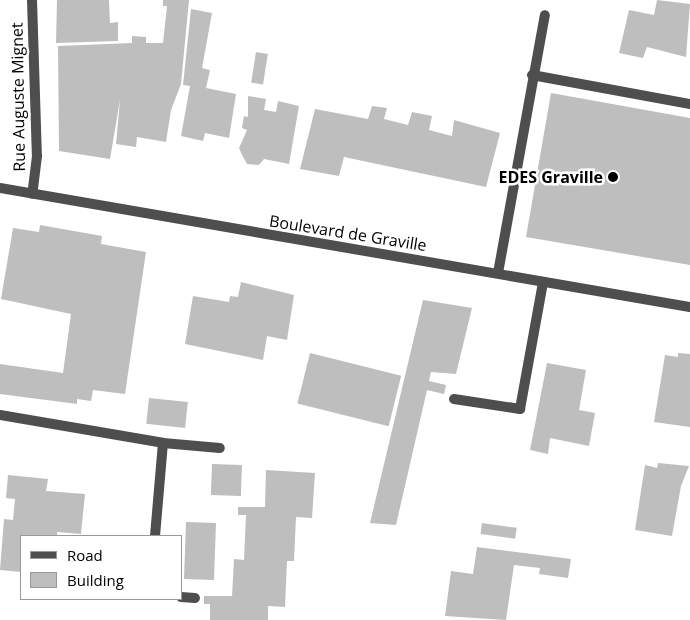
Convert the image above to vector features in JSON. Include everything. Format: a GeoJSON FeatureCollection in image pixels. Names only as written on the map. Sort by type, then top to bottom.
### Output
{"type":"FeatureCollection","features":[{"type":"Feature","properties":{"kind":"street","name":"Rue Auguste Mignet"},"geometry":{"type":"LineString","coordinates":[[32,0],[37,156],[32,194]]}},
{"type":"Feature","properties":{"kind":"street"},"geometry":{"type":"LineString","coordinates":[[498,273],[532,75],[545,15]]}},
{"type":"Feature","properties":{"kind":"street"},"geometry":{"type":"LineString","coordinates":[[532,75],[690,104]]}},
{"type":"Feature","properties":{"kind":"street","name":"Boulevard de Graville"},"geometry":{"type":"LineString","coordinates":[[0,188],[690,307]]}},
{"type":"Feature","properties":{"kind":"street"},"geometry":{"type":"LineString","coordinates":[[454,399],[520,409],[544,282]]}},
{"type":"Feature","properties":{"kind":"street"},"geometry":{"type":"LineString","coordinates":[[0,416],[162,444],[220,448]]}},
{"type":"Feature","properties":{"kind":"street"},"geometry":{"type":"LineString","coordinates":[[155,535],[162,444]]}},
{"type":"Feature","properties":{"kind":"street"},"geometry":{"type":"LineString","coordinates":[[182,597],[195,598]]}},
{"type":"Feature","properties":{"kind":"building"},"geometry":{"type":"Polygon","coordinates":[[[57,0],[109,0],[110,23],[118,22],[118,41],[56,43],[57,0]]]}},
{"type":"Feature","properties":{"kind":"building"},"geometry":{"type":"Polygon","coordinates":[[[163,0],[189,0],[181,84],[171,110],[166,142],[137,137],[136,147],[116,144],[120,100],[110,159],[59,151],[58,46],[132,43],[132,36],[146,37],[146,43],[163,43],[167,6],[163,6],[163,0]]]}},
{"type":"Feature","properties":{"kind":"building"},"geometry":{"type":"Polygon","coordinates":[[[657,0],[690,4],[686,57],[647,47],[643,58],[619,53],[629,10],[654,15],[657,0]]]}},
{"type":"Feature","properties":{"kind":"building"},"geometry":{"type":"Polygon","coordinates":[[[191,9],[212,13],[202,68],[210,70],[206,88],[236,94],[229,138],[205,133],[203,141],[181,136],[190,86],[183,85],[191,9]]]}},
{"type":"Feature","properties":{"kind":"building"},"geometry":{"type":"Polygon","coordinates":[[[256,52],[268,54],[263,84],[251,83],[256,52]]]}},
{"type":"Feature","properties":{"kind":"building","name":"EDES Graville"},"geometry":{"type":"Polygon","coordinates":[[[551,93],[690,118],[690,265],[526,237],[551,93]]]}},
{"type":"Feature","properties":{"kind":"building"},"geometry":{"type":"Polygon","coordinates":[[[248,96],[266,99],[264,110],[276,112],[278,101],[299,106],[289,164],[264,159],[259,165],[247,164],[239,148],[247,130],[242,128],[244,116],[248,117],[248,96]]]}},
{"type":"Feature","properties":{"kind":"building"},"geometry":{"type":"Polygon","coordinates":[[[372,106],[387,108],[384,119],[408,125],[412,112],[432,116],[429,130],[452,136],[454,120],[500,133],[486,187],[344,157],[339,176],[300,169],[315,109],[368,119],[372,106]]]}},
{"type":"Feature","properties":{"kind":"building"},"geometry":{"type":"Polygon","coordinates":[[[40,225],[102,236],[101,244],[146,252],[125,394],[93,390],[91,401],[77,399],[77,404],[0,394],[0,364],[63,373],[71,314],[1,299],[13,228],[39,232],[40,225]]]}},
{"type":"Feature","properties":{"kind":"building"},"geometry":{"type":"Polygon","coordinates":[[[241,282],[294,295],[287,340],[267,336],[263,360],[185,344],[193,296],[229,302],[230,296],[238,297],[241,282]]]}},
{"type":"Feature","properties":{"kind":"building"},"geometry":{"type":"Polygon","coordinates":[[[423,300],[472,308],[456,374],[431,372],[429,381],[446,385],[444,394],[427,390],[396,525],[370,523],[423,300]]]}},
{"type":"Feature","properties":{"kind":"building"},"geometry":{"type":"Polygon","coordinates":[[[310,353],[401,376],[389,426],[297,403],[310,353]]]}},
{"type":"Feature","properties":{"kind":"building"},"geometry":{"type":"Polygon","coordinates":[[[678,353],[690,354],[690,427],[654,422],[665,355],[678,357],[678,353]]]}},
{"type":"Feature","properties":{"kind":"building"},"geometry":{"type":"Polygon","coordinates":[[[547,363],[586,370],[579,410],[595,413],[589,446],[550,438],[548,454],[530,450],[547,363]]]}},
{"type":"Feature","properties":{"kind":"building"},"geometry":{"type":"Polygon","coordinates":[[[149,398],[188,402],[185,428],[146,424],[149,398]]]}},
{"type":"Feature","properties":{"kind":"building"},"geometry":{"type":"Polygon","coordinates":[[[658,463],[689,466],[681,486],[672,536],[635,530],[645,465],[657,468],[658,463]]]}},
{"type":"Feature","properties":{"kind":"building"},"geometry":{"type":"Polygon","coordinates":[[[212,464],[242,465],[241,496],[211,495],[212,464]]]}},
{"type":"Feature","properties":{"kind":"building"},"geometry":{"type":"Polygon","coordinates":[[[266,470],[315,473],[312,518],[296,517],[294,561],[287,561],[285,607],[268,606],[268,620],[210,620],[210,604],[204,604],[204,596],[232,596],[234,559],[244,560],[246,515],[238,515],[238,507],[265,507],[266,470]]]}},
{"type":"Feature","properties":{"kind":"building"},"geometry":{"type":"Polygon","coordinates":[[[8,475],[48,479],[46,491],[85,494],[81,534],[57,532],[57,535],[20,535],[20,572],[0,570],[4,519],[13,520],[15,499],[6,498],[8,475]]]}},
{"type":"Feature","properties":{"kind":"building"},"geometry":{"type":"Polygon","coordinates":[[[186,522],[216,523],[214,580],[184,579],[186,522]]]}},
{"type":"Feature","properties":{"kind":"building"},"geometry":{"type":"Polygon","coordinates":[[[482,523],[517,528],[515,539],[480,534],[482,523]]]}},
{"type":"Feature","properties":{"kind":"building"},"geometry":{"type":"Polygon","coordinates":[[[477,547],[571,559],[568,578],[539,574],[540,568],[514,565],[506,620],[445,616],[451,571],[473,574],[477,547]]]}},
{"type":"Feature","properties":{"kind":"place","name":"EDES Graville"},"geometry":{"type":"Point","coordinates":[613,177]}}]}
